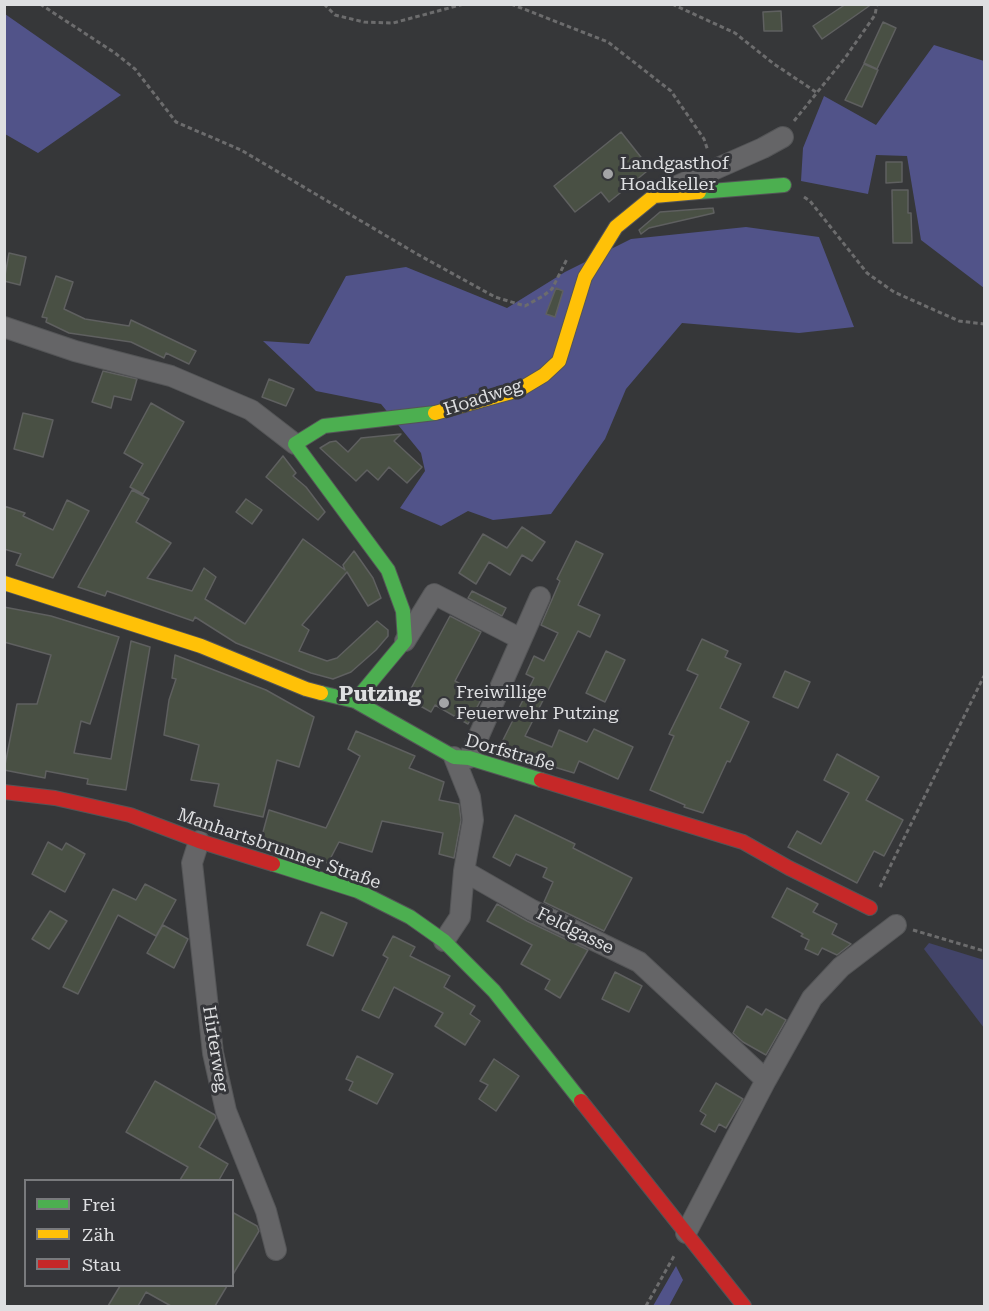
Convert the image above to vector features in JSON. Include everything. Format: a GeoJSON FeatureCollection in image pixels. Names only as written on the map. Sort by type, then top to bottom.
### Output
{"type":"FeatureCollection","features":[{"type":"Feature","properties":{"kind":"street"},"geometry":{"type":"LineString","coordinates":[[654,196],[783,137]]}},
{"type":"Feature","properties":{"kind":"street"},"geometry":{"type":"LineString","coordinates":[[654,196],[784,185]]}},
{"type":"Feature","properties":{"kind":"street","name":"Hoadweg"},"geometry":{"type":"LineString","coordinates":[[295,444],[324,426],[438,413],[519,390],[544,375],[559,361],[585,277],[616,226],[654,196]]}},
{"type":"Feature","properties":{"kind":"street"},"geometry":{"type":"LineString","coordinates":[[4,327],[75,351],[171,376],[251,411],[295,444],[388,570],[403,611],[405,641]]}},
{"type":"Feature","properties":{"kind":"street","name":"Dorfstraße"},"geometry":{"type":"LineString","coordinates":[[4,583],[201,646],[306,688],[355,701],[462,757],[743,843],[870,908]]}},
{"type":"Feature","properties":{"kind":"street"},"geometry":{"type":"LineString","coordinates":[[355,701],[405,641],[434,594],[521,639]]}},
{"type":"Feature","properties":{"kind":"street"},"geometry":{"type":"LineString","coordinates":[[444,941],[460,917],[464,871],[473,820],[462,757],[540,597]]}},
{"type":"Feature","properties":{"kind":"street","name":"Manhartsbrunner Straße"},"geometry":{"type":"LineString","coordinates":[[4,792],[55,798],[130,815],[199,841],[358,891],[410,917],[444,941],[494,991],[744,1306]]}},
{"type":"Feature","properties":{"kind":"street","name":"Hirterweg"},"geometry":{"type":"LineString","coordinates":[[199,841],[192,863],[213,1053],[226,1111],[266,1211],[276,1250]]}},
{"type":"Feature","properties":{"kind":"street","name":"Feldgasse"},"geometry":{"type":"LineString","coordinates":[[464,871],[532,910],[639,962],[766,1080]]}},
{"type":"Feature","properties":{"kind":"street"},"geometry":{"type":"LineString","coordinates":[[686,1233],[812,998],[840,968],[896,925]]}},
{"type":"Feature","properties":{"kind":"path"},"geometry":{"type":"LineString","coordinates":[[40,4],[115,53],[135,69],[176,122],[241,150],[417,254],[495,297],[525,306],[552,289],[565,261],[572,256]]}},
{"type":"Feature","properties":{"kind":"path"},"geometry":{"type":"LineString","coordinates":[[324,4],[335,15],[364,22],[393,23],[464,4]]}},
{"type":"Feature","properties":{"kind":"path"},"geometry":{"type":"LineString","coordinates":[[512,4],[608,42],[671,92],[704,139],[714,169]]}},
{"type":"Feature","properties":{"kind":"path"},"geometry":{"type":"LineString","coordinates":[[672,4],[735,33],[774,64],[816,92]]}},
{"type":"Feature","properties":{"kind":"path"},"geometry":{"type":"LineString","coordinates":[[783,137],[816,92],[845,58],[875,15],[877,4]]}},
{"type":"Feature","properties":{"kind":"path"},"geometry":{"type":"LineString","coordinates":[[784,185],[810,201],[867,273],[894,292],[959,321],[984,324]]}},
{"type":"Feature","properties":{"kind":"path"},"geometry":{"type":"LineString","coordinates":[[870,908],[984,676]]}},
{"type":"Feature","properties":{"kind":"path"},"geometry":{"type":"LineString","coordinates":[[896,925],[984,951]]}},
{"type":"Feature","properties":{"kind":"path"},"geometry":{"type":"LineString","coordinates":[[646,1306],[686,1233]]}},
{"type":"Feature","properties":{"kind":"shaded area"},"geometry":{"type":"Polygon","coordinates":[[[5,14],[121,95],[38,153],[5,134],[5,14]]]}},
{"type":"Feature","properties":{"kind":"shaded area"},"geometry":{"type":"Polygon","coordinates":[[[934,45],[984,61],[984,288],[921,240],[907,156],[876,155],[868,194],[801,181],[803,148],[824,96],[876,125],[934,45]]]}},
{"type":"Feature","properties":{"kind":"shaded area"},"geometry":{"type":"Polygon","coordinates":[[[746,227],[819,237],[854,327],[799,333],[682,323],[626,389],[605,439],[551,514],[493,520],[468,511],[441,526],[400,508],[425,471],[421,453],[381,404],[316,391],[263,341],[309,344],[346,276],[406,267],[507,308],[565,272],[631,239],[746,227]]]}},
{"type":"Feature","properties":{"kind":"shaded area"},"geometry":{"type":"Polygon","coordinates":[[[929,943],[984,960],[984,1028],[924,949],[929,943]]]}},
{"type":"Feature","properties":{"kind":"shaded area"},"geometry":{"type":"Polygon","coordinates":[[[676,1266],[683,1280],[669,1306],[653,1306],[676,1266]]]}},
{"type":"Feature","properties":{"kind":"building"},"geometry":{"type":"Polygon","coordinates":[[[846,4],[872,4],[822,39],[813,26],[846,4]]]}},
{"type":"Feature","properties":{"kind":"building"},"geometry":{"type":"Polygon","coordinates":[[[781,11],[782,31],[764,31],[763,12],[781,11]]]}},
{"type":"Feature","properties":{"kind":"building"},"geometry":{"type":"Polygon","coordinates":[[[883,22],[896,28],[877,69],[864,63],[883,22]]]}},
{"type":"Feature","properties":{"kind":"building"},"geometry":{"type":"Polygon","coordinates":[[[864,64],[878,70],[862,107],[845,100],[864,64]]]}},
{"type":"Feature","properties":{"kind":"building","name":"Landgasthof Hoadkeller"},"geometry":{"type":"Polygon","coordinates":[[[621,132],[648,166],[644,170],[646,172],[609,202],[601,192],[575,212],[554,186],[621,132]]]}},
{"type":"Feature","properties":{"kind":"building"},"geometry":{"type":"Polygon","coordinates":[[[886,162],[902,162],[902,182],[886,183],[886,162]]]}},
{"type":"Feature","properties":{"kind":"building"},"geometry":{"type":"Polygon","coordinates":[[[892,190],[908,190],[912,243],[893,243],[892,190]]]}},
{"type":"Feature","properties":{"kind":"building"},"geometry":{"type":"Polygon","coordinates":[[[713,208],[714,213],[649,228],[641,234],[639,230],[660,212],[713,208]]]}},
{"type":"Feature","properties":{"kind":"building"},"geometry":{"type":"Polygon","coordinates":[[[9,253],[26,257],[20,285],[4,281],[9,253]]]}},
{"type":"Feature","properties":{"kind":"building"},"geometry":{"type":"Polygon","coordinates":[[[56,276],[73,282],[64,309],[85,319],[129,326],[131,320],[196,351],[189,364],[166,353],[164,358],[131,342],[69,333],[46,322],[47,318],[42,317],[56,276]]]}},
{"type":"Feature","properties":{"kind":"building"},"geometry":{"type":"Polygon","coordinates":[[[556,288],[563,291],[555,317],[546,314],[556,288]]]}},
{"type":"Feature","properties":{"kind":"building"},"geometry":{"type":"Polygon","coordinates":[[[103,371],[137,379],[131,400],[114,396],[111,408],[92,402],[103,371]]]}},
{"type":"Feature","properties":{"kind":"building"},"geometry":{"type":"Polygon","coordinates":[[[269,379],[294,389],[286,406],[262,397],[269,379]]]}},
{"type":"Feature","properties":{"kind":"building"},"geometry":{"type":"Polygon","coordinates":[[[151,403],[184,422],[143,494],[130,487],[143,464],[124,453],[151,403]]]}},
{"type":"Feature","properties":{"kind":"building"},"geometry":{"type":"Polygon","coordinates":[[[23,413],[53,420],[43,457],[14,449],[23,413]]]}},
{"type":"Feature","properties":{"kind":"building"},"geometry":{"type":"Polygon","coordinates":[[[401,434],[394,441],[422,467],[407,483],[389,467],[378,480],[367,470],[356,481],[320,448],[336,441],[348,452],[361,438],[401,434]]]}},
{"type":"Feature","properties":{"kind":"building"},"geometry":{"type":"Polygon","coordinates":[[[283,456],[296,473],[293,476],[306,487],[325,512],[318,520],[266,477],[283,456]]]}},
{"type":"Feature","properties":{"kind":"building"},"geometry":{"type":"Polygon","coordinates":[[[132,490],[149,499],[136,522],[171,543],[147,578],[192,591],[204,568],[216,577],[205,599],[245,624],[303,539],[345,570],[343,565],[354,551],[373,578],[381,598],[368,606],[347,572],[302,625],[309,630],[299,651],[327,661],[337,658],[377,621],[388,630],[388,636],[351,672],[333,679],[311,673],[236,643],[195,617],[193,621],[107,591],[105,596],[78,587],[132,490]]]}},
{"type":"Feature","properties":{"kind":"building"},"geometry":{"type":"Polygon","coordinates":[[[246,499],[262,510],[252,524],[236,512],[246,499]]]}},
{"type":"Feature","properties":{"kind":"building"},"geometry":{"type":"Polygon","coordinates":[[[67,500],[89,511],[53,578],[16,565],[21,554],[4,549],[4,506],[25,513],[23,516],[53,530],[67,500]]]}},
{"type":"Feature","properties":{"kind":"building"},"geometry":{"type":"Polygon","coordinates":[[[522,527],[545,542],[532,561],[522,555],[510,575],[489,562],[476,584],[459,573],[483,534],[507,548],[522,527]]]}},
{"type":"Feature","properties":{"kind":"building"},"geometry":{"type":"Polygon","coordinates":[[[576,541],[603,554],[578,605],[600,615],[590,637],[578,631],[525,736],[552,747],[559,730],[587,742],[594,729],[633,747],[618,779],[579,761],[574,773],[498,750],[534,678],[526,674],[534,656],[544,661],[558,633],[541,625],[560,581],[557,579],[576,541]]]}},
{"type":"Feature","properties":{"kind":"building"},"geometry":{"type":"Polygon","coordinates":[[[472,591],[506,608],[502,616],[468,598],[472,591]]]}},
{"type":"Feature","properties":{"kind":"building"},"geometry":{"type":"Polygon","coordinates":[[[4,607],[51,616],[119,637],[90,724],[81,721],[74,753],[111,759],[131,641],[150,647],[126,790],[87,784],[88,779],[46,771],[45,778],[4,770],[17,704],[37,704],[51,655],[4,642],[4,607]]]}},
{"type":"Feature","properties":{"kind":"building"},"geometry":{"type":"Polygon","coordinates":[[[450,616],[481,632],[455,681],[483,696],[468,724],[435,705],[431,712],[406,698],[450,616]]]}},
{"type":"Feature","properties":{"kind":"building"},"geometry":{"type":"Polygon","coordinates":[[[702,639],[728,651],[725,657],[741,664],[720,708],[749,722],[730,762],[727,761],[703,813],[684,807],[685,805],[650,790],[674,736],[669,734],[698,675],[687,670],[702,639]]]}},
{"type":"Feature","properties":{"kind":"building"},"geometry":{"type":"Polygon","coordinates":[[[606,651],[625,660],[605,702],[586,693],[606,651]]]}},
{"type":"Feature","properties":{"kind":"building"},"geometry":{"type":"Polygon","coordinates":[[[175,655],[266,690],[314,717],[299,767],[277,760],[263,817],[214,806],[219,784],[191,780],[199,745],[164,735],[169,700],[176,679],[172,678],[175,655]]]}},
{"type":"Feature","properties":{"kind":"building"},"geometry":{"type":"Polygon","coordinates":[[[785,671],[810,682],[798,708],[773,697],[785,671]]]}},
{"type":"Feature","properties":{"kind":"building"},"geometry":{"type":"Polygon","coordinates":[[[356,731],[415,756],[409,768],[444,782],[439,800],[459,804],[461,820],[454,858],[439,854],[443,833],[382,821],[372,852],[339,842],[328,863],[260,843],[269,810],[326,828],[360,756],[348,749],[356,731]]]}},
{"type":"Feature","properties":{"kind":"building"},"geometry":{"type":"Polygon","coordinates":[[[837,754],[879,777],[866,800],[903,820],[884,856],[874,851],[857,883],[788,847],[797,831],[821,844],[849,793],[824,780],[837,754]]]}},
{"type":"Feature","properties":{"kind":"building"},"geometry":{"type":"Polygon","coordinates":[[[515,815],[575,844],[573,848],[632,878],[604,931],[544,902],[553,882],[543,877],[547,868],[516,854],[510,866],[493,857],[515,815]]]}},
{"type":"Feature","properties":{"kind":"building"},"geometry":{"type":"Polygon","coordinates":[[[48,842],[62,850],[66,843],[85,854],[65,892],[32,874],[48,842]]]}},
{"type":"Feature","properties":{"kind":"building"},"geometry":{"type":"Polygon","coordinates":[[[145,884],[176,900],[156,936],[118,915],[78,994],[63,987],[113,889],[136,900],[145,884]]]}},
{"type":"Feature","properties":{"kind":"building"},"geometry":{"type":"Polygon","coordinates":[[[787,888],[818,904],[813,912],[837,924],[832,934],[851,944],[837,955],[822,948],[818,955],[805,949],[809,940],[801,936],[803,934],[772,917],[787,888]]]}},
{"type":"Feature","properties":{"kind":"building"},"geometry":{"type":"Polygon","coordinates":[[[497,904],[588,950],[560,998],[545,989],[550,980],[521,964],[532,945],[487,921],[497,904]]]}},
{"type":"Feature","properties":{"kind":"building"},"geometry":{"type":"Polygon","coordinates":[[[50,911],[67,921],[49,949],[32,939],[50,911]]]}},
{"type":"Feature","properties":{"kind":"building"},"geometry":{"type":"Polygon","coordinates":[[[321,912],[347,923],[333,956],[307,945],[321,912]]]}},
{"type":"Feature","properties":{"kind":"building"},"geometry":{"type":"Polygon","coordinates":[[[163,925],[188,939],[174,968],[147,953],[163,925]]]}},
{"type":"Feature","properties":{"kind":"building"},"geometry":{"type":"Polygon","coordinates":[[[393,936],[415,947],[410,956],[450,976],[444,987],[475,1006],[470,1014],[480,1021],[465,1045],[435,1026],[443,1013],[394,987],[379,1018],[362,1010],[388,958],[383,955],[393,936]]]}},
{"type":"Feature","properties":{"kind":"building"},"geometry":{"type":"Polygon","coordinates":[[[615,972],[642,986],[629,1012],[602,999],[615,972]]]}},
{"type":"Feature","properties":{"kind":"building"},"geometry":{"type":"Polygon","coordinates":[[[747,1006],[762,1015],[766,1009],[786,1020],[766,1055],[743,1042],[733,1033],[747,1006]]]}},
{"type":"Feature","properties":{"kind":"building"},"geometry":{"type":"Polygon","coordinates":[[[357,1056],[393,1074],[377,1104],[349,1090],[353,1082],[346,1079],[357,1056]]]}},
{"type":"Feature","properties":{"kind":"building"},"geometry":{"type":"Polygon","coordinates":[[[494,1059],[519,1076],[496,1111],[479,1099],[488,1085],[480,1081],[494,1059]]]}},
{"type":"Feature","properties":{"kind":"building"},"geometry":{"type":"Polygon","coordinates":[[[155,1081],[215,1115],[216,1118],[199,1147],[228,1164],[220,1179],[181,1179],[188,1167],[126,1132],[155,1081]]]}},
{"type":"Feature","properties":{"kind":"building"},"geometry":{"type":"Polygon","coordinates":[[[716,1083],[743,1099],[726,1128],[719,1124],[715,1132],[701,1124],[706,1115],[700,1111],[716,1083]]]}},
{"type":"Feature","properties":{"kind":"building"},"geometry":{"type":"Polygon","coordinates":[[[234,1213],[257,1226],[259,1231],[234,1273],[234,1213]]]}},
{"type":"Feature","properties":{"kind":"building"},"geometry":{"type":"Polygon","coordinates":[[[119,1287],[226,1287],[215,1306],[171,1306],[146,1292],[138,1306],[108,1306],[119,1287]]]}},
{"type":"Feature","properties":{"kind":"traffic: fast"},"geometry":{"type":"LineString","coordinates":[[699,192],[784,185]]}},
{"type":"Feature","properties":{"kind":"traffic: fast"},"geometry":{"type":"LineString","coordinates":[[355,701],[405,641],[403,611],[388,570],[295,444],[324,426],[435,413]]}},
{"type":"Feature","properties":{"kind":"traffic: fast"},"geometry":{"type":"LineString","coordinates":[[321,693],[355,701],[454,757],[469,758],[541,780]]}},
{"type":"Feature","properties":{"kind":"traffic: fast"},"geometry":{"type":"LineString","coordinates":[[273,864],[358,891],[410,917],[444,941],[494,991],[581,1101]]}},
{"type":"Feature","properties":{"kind":"traffic: slow"},"geometry":{"type":"LineString","coordinates":[[435,413],[519,390],[544,375],[559,361],[585,277],[616,227],[654,196],[699,192]]}},
{"type":"Feature","properties":{"kind":"traffic: slow"},"geometry":{"type":"LineString","coordinates":[[4,583],[201,646],[321,693]]}},
{"type":"Feature","properties":{"kind":"traffic: jam"},"geometry":{"type":"LineString","coordinates":[[541,780],[743,842],[789,868],[870,908]]}},
{"type":"Feature","properties":{"kind":"traffic: jam"},"geometry":{"type":"LineString","coordinates":[[4,792],[55,798],[130,815],[199,841],[273,864]]}},
{"type":"Feature","properties":{"kind":"traffic: jam"},"geometry":{"type":"LineString","coordinates":[[581,1101],[744,1306]]}},
{"type":"Feature","properties":{"kind":"place","name":"Landgasthof Hoadkeller"},"geometry":{"type":"Point","coordinates":[608,174]}},
{"type":"Feature","properties":{"kind":"place","name":"Freiwillige Feuerwehr Putzing"},"geometry":{"type":"Point","coordinates":[444,703]}},
{"type":"Feature","properties":{"kind":"district","name":"Putzing"},"geometry":{"type":"Point","coordinates":[380,695]}}]}
